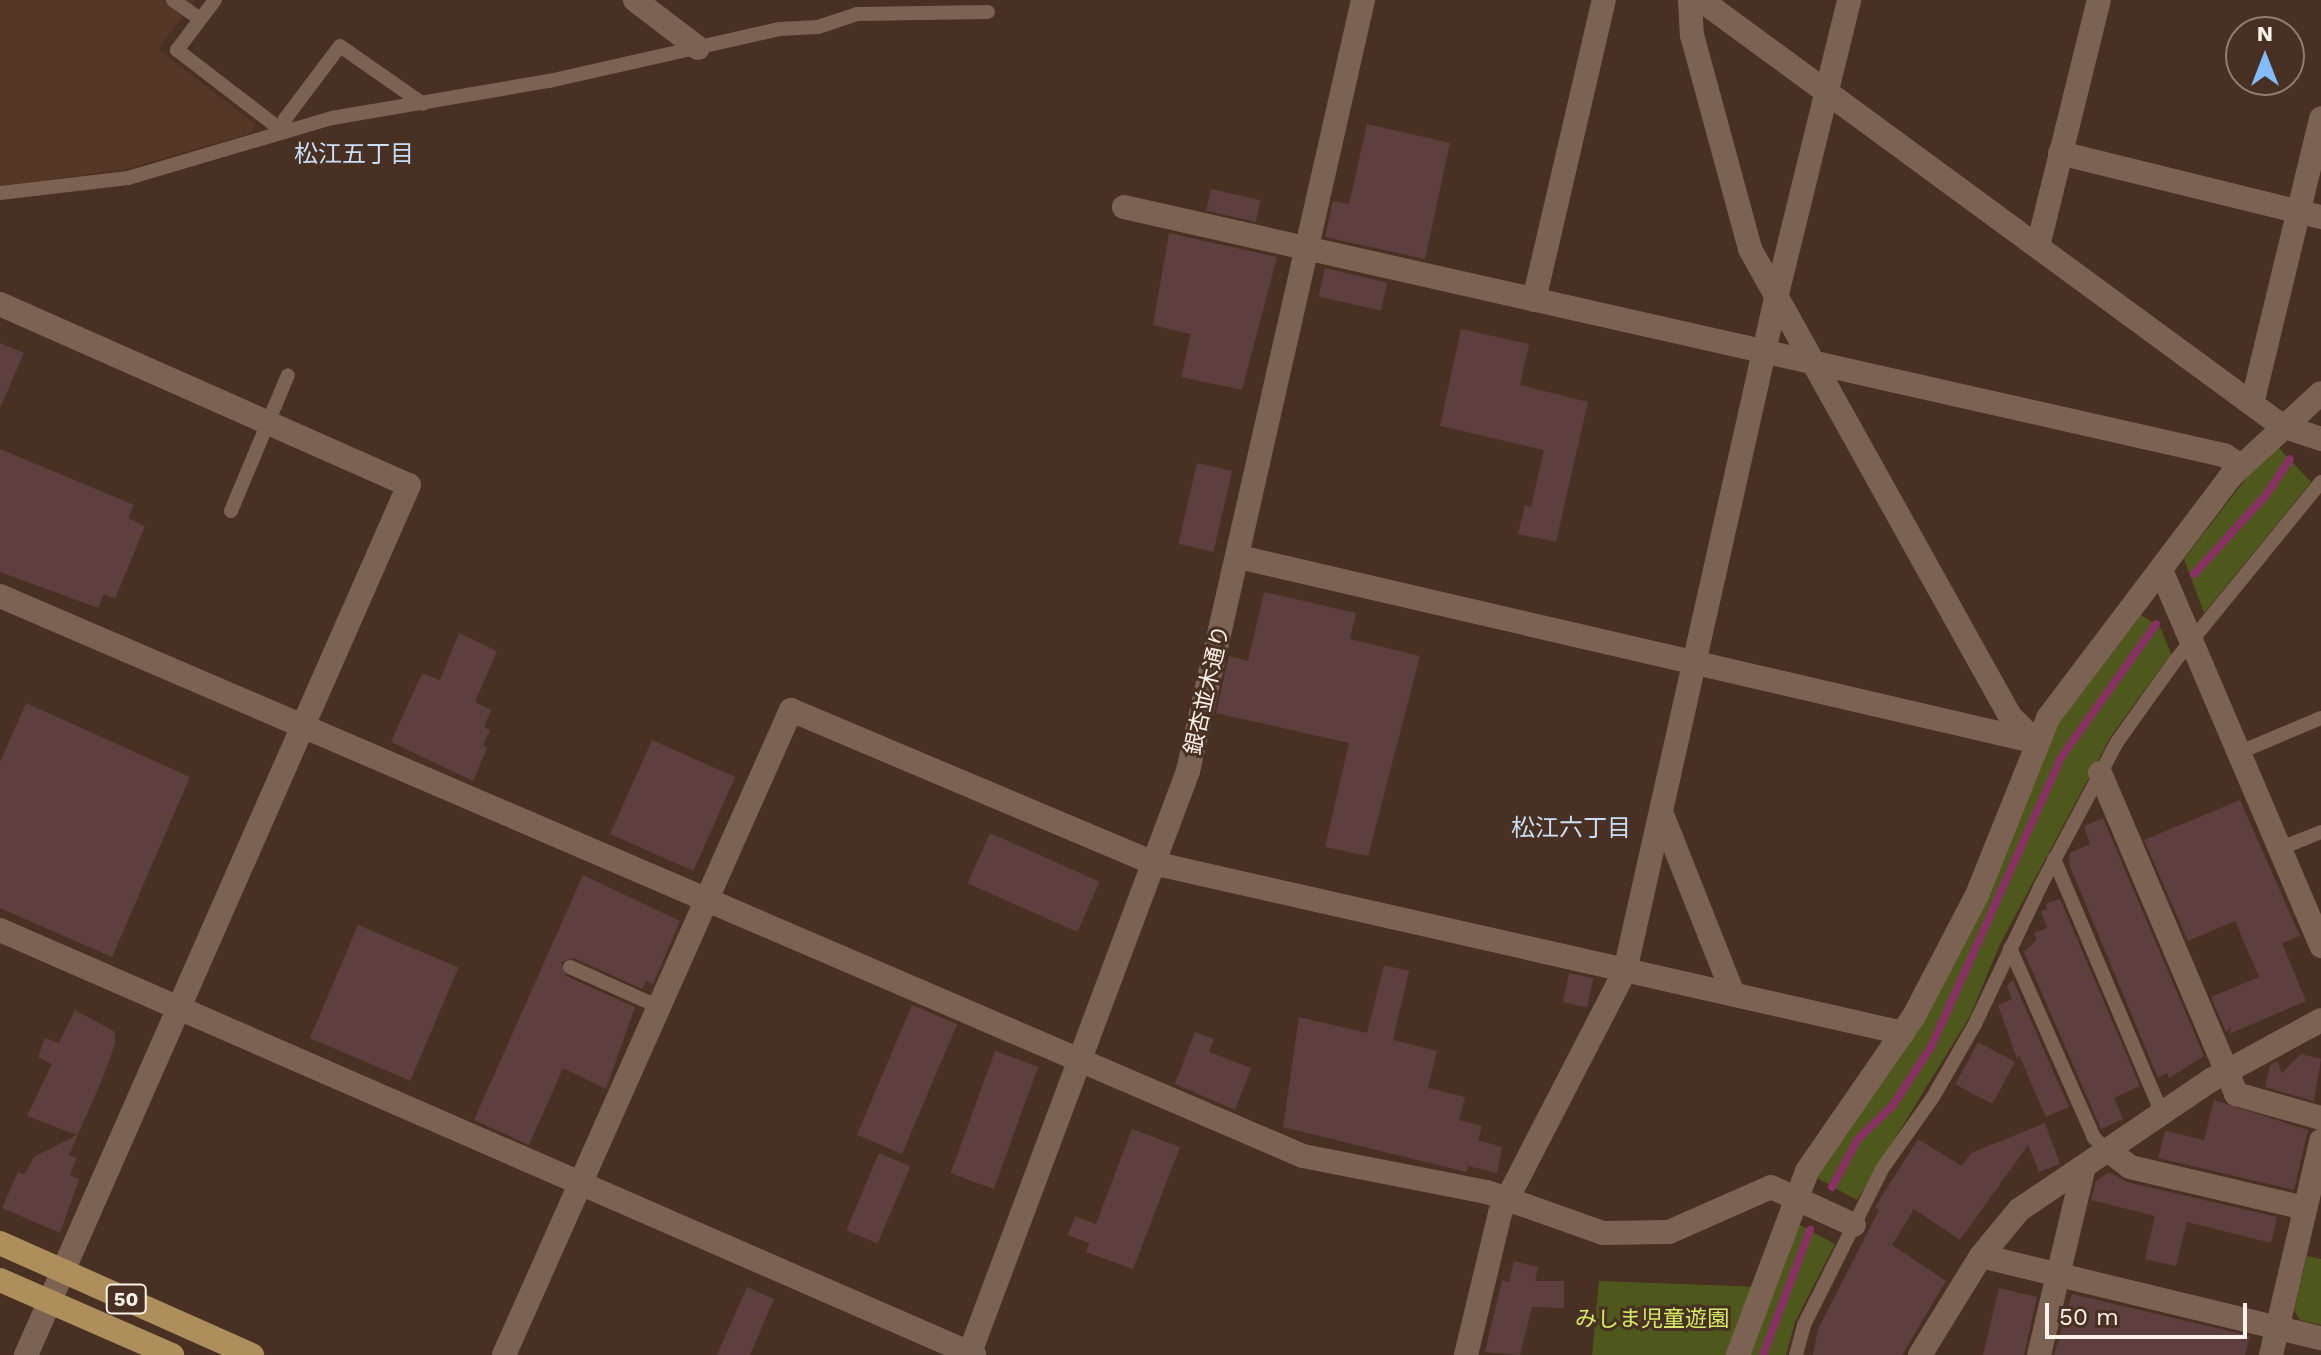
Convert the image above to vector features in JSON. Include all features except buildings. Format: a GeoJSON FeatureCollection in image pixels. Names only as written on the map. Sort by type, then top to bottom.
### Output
{"type":"FeatureCollection","features":[{"type":"Feature","properties":{"kind":"main road","name":"50"},"geometry":{"type":"LineString","coordinates":[[0,1243],[252,1355]]}},
{"type":"Feature","properties":{"kind":"main road","name":"50"},"geometry":{"type":"LineString","coordinates":[[0,1280],[172,1355]]}},
{"type":"Feature","properties":{"kind":"street"},"geometry":{"type":"LineString","coordinates":[[635,0],[698,48]]}},
{"type":"Feature","properties":{"kind":"street","name":"銀杏並木通り"},"geometry":{"type":"LineString","coordinates":[[971,1355],[1188,771],[1363,0]]}},
{"type":"Feature","properties":{"kind":"street"},"geometry":{"type":"LineString","coordinates":[[1534,300],[1604,0]]}},
{"type":"Feature","properties":{"kind":"street"},"geometry":{"type":"LineString","coordinates":[[1690,0],[1692,35],[1750,249],[1817,364],[2010,716],[2035,741]]}},
{"type":"Feature","properties":{"kind":"street"},"geometry":{"type":"LineString","coordinates":[[1701,0],[2282,426],[2321,439]]}},
{"type":"Feature","properties":{"kind":"street"},"geometry":{"type":"LineString","coordinates":[[1466,1355],[1500,1213],[1625,971],[1663,817],[1776,298],[1849,0]]}},
{"type":"Feature","properties":{"kind":"street"},"geometry":{"type":"LineString","coordinates":[[2038,246],[2099,0]]}},
{"type":"Feature","properties":{"kind":"street"},"geometry":{"type":"LineString","coordinates":[[2252,404],[2310,215],[2321,118]]}},
{"type":"Feature","properties":{"kind":"street"},"geometry":{"type":"LineString","coordinates":[[2060,153],[2310,215]]}},
{"type":"Feature","properties":{"kind":"street"},"geometry":{"type":"LineString","coordinates":[[1124,207],[2224,455],[2241,466]]}},
{"type":"Feature","properties":{"kind":"street"},"geometry":{"type":"LineString","coordinates":[[0,304],[409,485],[26,1355]]}},
{"type":"Feature","properties":{"kind":"street"},"geometry":{"type":"LineString","coordinates":[[1738,1355],[1798,1195],[1820,1148],[1903,1033],[1977,895],[2035,741],[2241,466],[2321,393]]}},
{"type":"Feature","properties":{"kind":"street"},"geometry":{"type":"LineString","coordinates":[[1239,557],[2035,741]]}},
{"type":"Feature","properties":{"kind":"street"},"geometry":{"type":"LineString","coordinates":[[2161,570],[2279,849],[2319,934]]}},
{"type":"Feature","properties":{"kind":"street"},"geometry":{"type":"LineString","coordinates":[[0,596],[1303,1156],[1345,1160],[1508,1200],[1603,1233],[1669,1232],[1761,1188],[1798,1195],[1854,1225]]}},
{"type":"Feature","properties":{"kind":"street"},"geometry":{"type":"LineString","coordinates":[[504,1355],[791,710],[1153,863],[1903,1033]]}},
{"type":"Feature","properties":{"kind":"street"},"geometry":{"type":"LineString","coordinates":[[2100,773],[2236,1094],[2321,1118]]}},
{"type":"Feature","properties":{"kind":"street"},"geometry":{"type":"LineString","coordinates":[[1663,817],[1733,994]]}},
{"type":"Feature","properties":{"kind":"street"},"geometry":{"type":"LineString","coordinates":[[0,930],[180,1006],[971,1355]]}},
{"type":"Feature","properties":{"kind":"street"},"geometry":{"type":"LineString","coordinates":[[1920,1355],[1981,1256],[2019,1210],[2226,1072],[2321,1020]]}},
{"type":"Feature","properties":{"kind":"street"},"geometry":{"type":"LineString","coordinates":[[2271,1355],[2310,1216],[2321,1141]]}},
{"type":"Feature","properties":{"kind":"street"},"geometry":{"type":"LineString","coordinates":[[2109,1151],[2130,1167],[2310,1216]]}},
{"type":"Feature","properties":{"kind":"street"},"geometry":{"type":"LineString","coordinates":[[2039,1355],[2083,1170]]}},
{"type":"Feature","properties":{"kind":"street"},"geometry":{"type":"LineString","coordinates":[[1981,1256],[2321,1338]]}},
{"type":"Feature","properties":{"kind":"lane"},"geometry":{"type":"LineString","coordinates":[[173,0],[200,19]]}},
{"type":"Feature","properties":{"kind":"lane"},"geometry":{"type":"LineString","coordinates":[[215,0],[177,50],[284,132]]}},
{"type":"Feature","properties":{"kind":"lane"},"geometry":{"type":"LineString","coordinates":[[0,193],[128,178],[332,118],[423,104],[780,29],[818,27],[857,14],[988,12]]}},
{"type":"Feature","properties":{"kind":"lane"},"geometry":{"type":"LineString","coordinates":[[284,132],[285,119],[340,46],[423,104]]}},
{"type":"Feature","properties":{"kind":"lane"},"geometry":{"type":"LineString","coordinates":[[231,511],[288,375]]}},
{"type":"Feature","properties":{"kind":"lane"},"geometry":{"type":"LineString","coordinates":[[1796,1355],[1804,1325],[1882,1169],[1933,1097],[1975,1024],[2054,859],[2117,742],[2192,641],[2321,482]]}},
{"type":"Feature","properties":{"kind":"lane"},"geometry":{"type":"LineString","coordinates":[[2238,753],[2321,718]]}},
{"type":"Feature","properties":{"kind":"lane"},"geometry":{"type":"LineString","coordinates":[[2279,849],[2321,832]]}},
{"type":"Feature","properties":{"kind":"lane"},"geometry":{"type":"LineString","coordinates":[[2054,859],[2162,1113]]}},
{"type":"Feature","properties":{"kind":"lane"},"geometry":{"type":"LineString","coordinates":[[2010,948],[2094,1138],[2109,1151]]}},
{"type":"Feature","properties":{"kind":"lane"},"geometry":{"type":"LineString","coordinates":[[570,967],[659,1007]]}},
{"type":"Feature","properties":{"kind":"shaded area"},"geometry":{"type":"Polygon","coordinates":[[[0,0],[195,0],[158,49],[255,124],[251,133],[127,169],[0,186],[0,0]]]}},
{"type":"Feature","properties":{"kind":"green space"},"geometry":{"type":"Polygon","coordinates":[[[2277,446],[2311,482],[2204,613],[2184,559],[2254,468],[2277,446]]]}},
{"type":"Feature","properties":{"kind":"green space"},"geometry":{"type":"Polygon","coordinates":[[[2141,615],[2160,627],[2171,654],[2111,736],[2000,944],[1970,1016],[1857,1200],[1817,1178],[2058,724],[2141,615]]]}},
{"type":"Feature","properties":{"kind":"green space"},"geometry":{"type":"Polygon","coordinates":[[[1798,1224],[1835,1244],[1795,1322],[1786,1355],[1749,1355],[1798,1224]]]}},
{"type":"Feature","properties":{"kind":"green space"},"geometry":{"type":"Polygon","coordinates":[[[2307,1256],[2321,1259],[2321,1325],[2300,1320],[2294,1310],[2307,1256]]]}},
{"type":"Feature","properties":{"kind":"green space","name":"みしま児童遊園"},"geometry":{"type":"Polygon","coordinates":[[[1599,1281],[1762,1287],[1741,1355],[1592,1355],[1599,1281]]]}},
{"type":"Feature","properties":{"kind":"waterway"},"geometry":{"type":"LineString","coordinates":[[2194,574],[2266,495],[2290,459]]}},
{"type":"Feature","properties":{"kind":"waterway"},"geometry":{"type":"LineString","coordinates":[[1832,1187],[1858,1139],[1893,1105],[1931,1047],[2062,756],[2156,624]]}},
{"type":"Feature","properties":{"kind":"waterway"},"geometry":{"type":"LineString","coordinates":[[1763,1355],[1810,1230]]}},
{"type":"Feature","properties":{"kind":"district","name":"松江五丁目"},"geometry":{"type":"Point","coordinates":[354,155]}},
{"type":"Feature","properties":{"kind":"district","name":"松江六丁目"},"geometry":{"type":"Point","coordinates":[1571,829]}}]}
